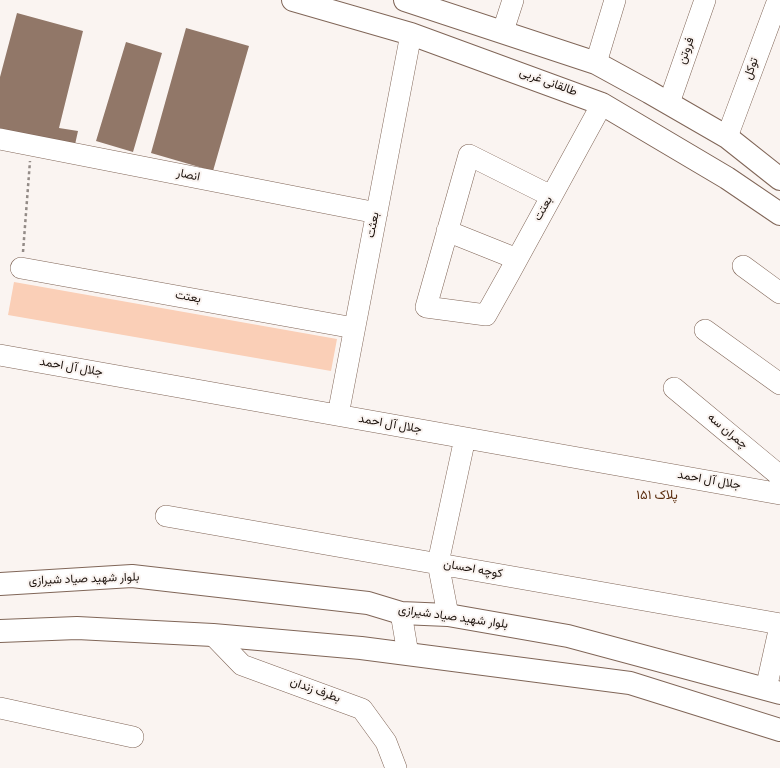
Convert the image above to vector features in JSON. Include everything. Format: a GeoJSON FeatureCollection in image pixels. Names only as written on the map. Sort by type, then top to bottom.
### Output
{"type":"FeatureCollection","features":[{"type":"Feature","properties":{"kind":"main road","name":"طالقانی غربی"},"geometry":{"type":"LineString","coordinates":[[293,0],[411,34],[602,104],[727,178],[780,214]]}},
{"type":"Feature","properties":{"kind":"main road"},"geometry":{"type":"LineString","coordinates":[[405,0],[442,5],[503,31],[596,63],[727,137],[780,179]]}},
{"type":"Feature","properties":{"kind":"main road","name":"بلوار شهید صیاد شیرازی"},"geometry":{"type":"LineString","coordinates":[[0,584],[132,576],[368,603],[401,613],[448,615],[568,636],[773,691]]}},
{"type":"Feature","properties":{"kind":"main road"},"geometry":{"type":"LineString","coordinates":[[0,631],[77,628],[213,635],[361,648],[630,683],[780,730]]}},
{"type":"Feature","properties":{"kind":"street"},"geometry":{"type":"LineString","coordinates":[[503,31],[513,0]]}},
{"type":"Feature","properties":{"kind":"street"},"geometry":{"type":"LineString","coordinates":[[596,63],[615,0]]}},
{"type":"Feature","properties":{"kind":"street","name":"فروتن"},"geometry":{"type":"LineString","coordinates":[[669,103],[706,0]]}},
{"type":"Feature","properties":{"kind":"street","name":"توکل"},"geometry":{"type":"LineString","coordinates":[[727,137],[778,0]]}},
{"type":"Feature","properties":{"kind":"street","name":"بعثت"},"geometry":{"type":"LineString","coordinates":[[338,415],[411,34]]}},
{"type":"Feature","properties":{"kind":"street","name":"بعتت"},"geometry":{"type":"LineString","coordinates":[[447,232],[426,307],[486,315],[602,104]]}},
{"type":"Feature","properties":{"kind":"street","name":"انصار"},"geometry":{"type":"LineString","coordinates":[[0,139],[377,213]]}},
{"type":"Feature","properties":{"kind":"street"},"geometry":{"type":"LineString","coordinates":[[517,259],[447,232],[469,155],[552,196]]}},
{"type":"Feature","properties":{"kind":"street"},"geometry":{"type":"LineString","coordinates":[[743,266],[780,293]]}},
{"type":"Feature","properties":{"kind":"street","name":"بعتت"},"geometry":{"type":"LineString","coordinates":[[21,268],[354,328]]}},
{"type":"Feature","properties":{"kind":"street"},"geometry":{"type":"LineString","coordinates":[[705,330],[780,384]]}},
{"type":"Feature","properties":{"kind":"street","name":"جلال آل احمد"},"geometry":{"type":"LineString","coordinates":[[0,355],[780,494]]}},
{"type":"Feature","properties":{"kind":"street","name":"چمران سه"},"geometry":{"type":"LineString","coordinates":[[674,388],[780,476]]}},
{"type":"Feature","properties":{"kind":"street"},"geometry":{"type":"LineString","coordinates":[[448,615],[438,563],[465,438]]}},
{"type":"Feature","properties":{"kind":"street","name":"کوچه احسان"},"geometry":{"type":"LineString","coordinates":[[166,516],[438,563],[780,625]]}},
{"type":"Feature","properties":{"kind":"street"},"geometry":{"type":"LineString","coordinates":[[401,613],[408,654]]}},
{"type":"Feature","properties":{"kind":"street"},"geometry":{"type":"LineString","coordinates":[[773,691],[780,625]]}},
{"type":"Feature","properties":{"kind":"street","name":"بطرف زندان"},"geometry":{"type":"LineString","coordinates":[[213,635],[242,665],[362,709],[386,742],[396,768]]}},
{"type":"Feature","properties":{"kind":"street"},"geometry":{"type":"LineString","coordinates":[[0,708],[132,737]]}},
{"type":"Feature","properties":{"kind":"path"},"geometry":{"type":"LineString","coordinates":[[21,268],[32,145]]}},
{"type":"Feature","properties":{"kind":"shaded area"},"geometry":{"type":"Polygon","coordinates":[[[14,282],[337,339],[331,371],[8,315],[14,282]]]}},
{"type":"Feature","properties":{"kind":"building"},"geometry":{"type":"Polygon","coordinates":[[[17,13],[83,31],[59,128],[78,131],[74,149],[0,130],[0,77],[17,13]]]}},
{"type":"Feature","properties":{"kind":"building"},"geometry":{"type":"Polygon","coordinates":[[[186,28],[249,46],[213,171],[151,153],[186,28]]]}},
{"type":"Feature","properties":{"kind":"building"},"geometry":{"type":"Polygon","coordinates":[[[126,42],[162,53],[133,152],[96,141],[126,42]]]}},
{"type":"Feature","properties":{"kind":"district","name":"۱۵۱ پلاک"},"geometry":{"type":"Point","coordinates":[657,496]}}]}
